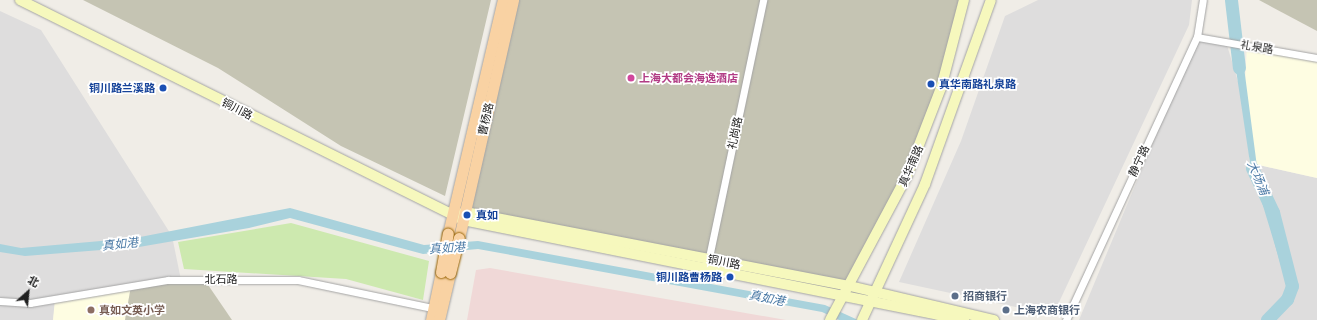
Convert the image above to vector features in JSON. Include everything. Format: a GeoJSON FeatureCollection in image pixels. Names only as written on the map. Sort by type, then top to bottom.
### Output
{"type":"FeatureCollection","features":[{"type":"Feature","properties":{"kind":"main road","name":"铜川路"},"geometry":{"type":"LineString","coordinates":[[20,0],[461,216],[708,263],[850,286],[875,296],[964,320]]}},
{"type":"Feature","properties":{"kind":"main road","name":"曹杨路"},"geometry":{"type":"LineString","coordinates":[[461,216],[503,0]]}},
{"type":"Feature","properties":{"kind":"main road","name":"曹杨路"},"geometry":{"type":"LineString","coordinates":[[436,315],[453,236],[461,216],[513,0]]}},
{"type":"Feature","properties":{"kind":"main road","name":"真华南路"},"geometry":{"type":"LineString","coordinates":[[830,320],[836,307],[850,286],[907,176],[928,127],[964,0]]}},
{"type":"Feature","properties":{"kind":"main road","name":"真华南路"},"geometry":{"type":"LineString","coordinates":[[863,318],[875,296],[946,132],[991,0]]}},
{"type":"Feature","properties":{"kind":"main road","name":"铜川路"},"geometry":{"type":"LineString","coordinates":[[708,263],[844,295],[875,296],[994,320]]}},
{"type":"Feature","properties":{"kind":"street","name":"礼尚路"},"geometry":{"type":"LineString","coordinates":[[708,263],[764,0]]}},
{"type":"Feature","properties":{"kind":"street","name":"静宁路"},"geometry":{"type":"LineString","coordinates":[[1066,320],[1197,37],[1203,0]]}},
{"type":"Feature","properties":{"kind":"street","name":"礼泉路"},"geometry":{"type":"LineString","coordinates":[[1197,37],[1317,58]]}},
{"type":"Feature","properties":{"kind":"street","name":"北石路"},"geometry":{"type":"LineString","coordinates":[[0,302],[30,303],[168,280],[298,280],[436,315]]}},
{"type":"Feature","properties":{"kind":"shaded area"},"geometry":{"type":"Polygon","coordinates":[[[83,0],[491,0],[445,196],[341,146],[218,68],[83,0]]]}},
{"type":"Feature","properties":{"kind":"shaded area"},"geometry":{"type":"Polygon","coordinates":[[[513,0],[962,0],[927,125],[852,283],[465,212],[513,0]]]}},
{"type":"Feature","properties":{"kind":"shaded area"},"geometry":{"type":"Polygon","coordinates":[[[1038,0],[1192,0],[1189,25],[1053,315],[899,282],[961,141],[1005,16],[1038,0]]]}},
{"type":"Feature","properties":{"kind":"shaded area"},"geometry":{"type":"Polygon","coordinates":[[[1259,0],[1317,0],[1317,31],[1259,0]]]}},
{"type":"Feature","properties":{"kind":"shaded area"},"geometry":{"type":"Polygon","coordinates":[[[0,11],[41,30],[172,236],[181,280],[56,299],[53,320],[0,320],[0,11]]]}},
{"type":"Feature","properties":{"kind":"shaded area"},"geometry":{"type":"Polygon","coordinates":[[[1197,37],[1226,42],[1244,101],[1250,163],[1317,178],[1317,320],[1079,320],[1197,37]]]}},
{"type":"Feature","properties":{"kind":"shaded area"},"geometry":{"type":"Polygon","coordinates":[[[1247,45],[1317,58],[1317,178],[1250,163],[1244,101],[1247,45]]]}},
{"type":"Feature","properties":{"kind":"shaded area"},"geometry":{"type":"Polygon","coordinates":[[[490,268],[786,320],[467,320],[476,270],[490,268]]]}},
{"type":"Feature","properties":{"kind":"shaded area"},"geometry":{"type":"Polygon","coordinates":[[[204,279],[232,320],[125,320],[131,286],[204,279]]]}},
{"type":"Feature","properties":{"kind":"shaded area","name":"真如文英小学"},"geometry":{"type":"Polygon","coordinates":[[[131,286],[125,320],[53,320],[55,299],[131,286]]]}},
{"type":"Feature","properties":{"kind":"green space"},"geometry":{"type":"Polygon","coordinates":[[[291,223],[429,261],[423,300],[346,279],[184,269],[178,242],[291,223]]]}},
{"type":"Feature","properties":{"kind":"water"},"geometry":{"type":"Polygon","coordinates":[[[1227,0],[1235,0],[1241,38],[1231,36],[1227,0]]]}},
{"type":"Feature","properties":{"kind":"water"},"geometry":{"type":"Polygon","coordinates":[[[1233,50],[1242,52],[1259,182],[1273,212],[1292,286],[1289,304],[1274,320],[1264,320],[1284,302],[1287,285],[1250,163],[1233,50]]]}},
{"type":"Feature","properties":{"kind":"water","name":"真如港"},"geometry":{"type":"Polygon","coordinates":[[[290,208],[424,245],[478,241],[825,305],[858,320],[839,320],[822,312],[478,249],[423,254],[290,218],[249,228],[139,247],[25,256],[0,252],[0,244],[21,248],[135,238],[290,208]]]}},
{"type":"Feature","properties":{"kind":"waterway","name":"大场浦"},"geometry":{"type":"LineString","coordinates":[[1231,0],[1239,68]]}},
{"type":"Feature","properties":{"kind":"waterway","name":"大场浦"},"geometry":{"type":"LineString","coordinates":[[1252,168],[1273,212],[1292,286],[1287,299],[1267,320]]}},
{"type":"Feature","properties":{"kind":"place","name":"上海大都会海逸酒店"},"geometry":{"type":"Point","coordinates":[631,78]}},
{"type":"Feature","properties":{"kind":"place","name":"真华南路礼泉路"},"geometry":{"type":"Point","coordinates":[931,84]}},
{"type":"Feature","properties":{"kind":"place","name":"铜川路兰溪路"},"geometry":{"type":"Point","coordinates":[163,88]}},
{"type":"Feature","properties":{"kind":"place","name":"真如"},"geometry":{"type":"Point","coordinates":[467,215]}},
{"type":"Feature","properties":{"kind":"place","name":"铜川路曹杨路"},"geometry":{"type":"Point","coordinates":[730,277]}},
{"type":"Feature","properties":{"kind":"place","name":"招商银行"},"geometry":{"type":"Point","coordinates":[955,296]}},
{"type":"Feature","properties":{"kind":"place","name":"真如文英小学"},"geometry":{"type":"Point","coordinates":[91,310]}},
{"type":"Feature","properties":{"kind":"place","name":"上海农商银行"},"geometry":{"type":"Point","coordinates":[1006,310]}}]}
